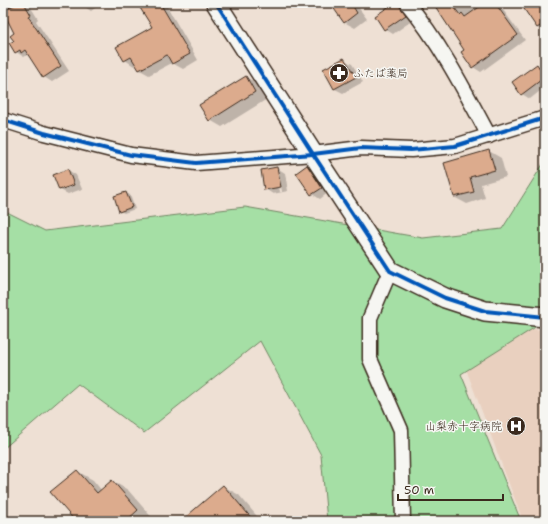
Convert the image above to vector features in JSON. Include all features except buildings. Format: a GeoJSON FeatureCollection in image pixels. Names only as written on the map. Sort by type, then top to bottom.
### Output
{"type":"FeatureCollection","features":[{"type":"Feature","properties":{"kind":"street"},"geometry":{"type":"LineString","coordinates":[[216,3],[390,270],[445,298],[485,312],[545,317]]}},
{"type":"Feature","properties":{"kind":"street"},"geometry":{"type":"LineString","coordinates":[[407,3],[419,17],[464,90],[489,136]]}},
{"type":"Feature","properties":{"kind":"street"},"geometry":{"type":"LineString","coordinates":[[3,120],[44,134],[131,155],[196,163],[313,154],[361,148],[411,150],[454,146],[545,118]]}},
{"type":"Feature","properties":{"kind":"street"},"geometry":{"type":"LineString","coordinates":[[390,270],[370,318],[370,359],[401,430],[403,521]]}},
{"type":"Feature","properties":{"kind":"shaded area","name":"山梨赤十字病院"},"geometry":{"type":"Polygon","coordinates":[[[445,313],[487,326],[545,330],[545,521],[523,521],[445,313]]]}},
{"type":"Feature","properties":{"kind":"green space"},"geometry":{"type":"Polygon","coordinates":[[[545,161],[545,321],[461,374],[521,521],[327,521],[321,455],[260,341],[144,433],[78,384],[3,449],[3,210],[45,231],[245,207],[423,238],[502,229],[545,161]]]}},
{"type":"Feature","properties":{"kind":"cycle path"},"geometry":{"type":"LineString","coordinates":[[216,3],[390,271],[445,298],[485,311],[545,317]]}},
{"type":"Feature","properties":{"kind":"cycle path"},"geometry":{"type":"LineString","coordinates":[[3,120],[44,133],[131,155],[196,163],[313,154],[361,148],[411,150],[455,146],[545,118]]}},
{"type":"Feature","properties":{"kind":"place","name":"ふたば薬局"},"geometry":{"type":"Point","coordinates":[339,73]}},
{"type":"Feature","properties":{"kind":"place","name":"山梨赤十字病院"},"geometry":{"type":"Point","coordinates":[516,426]}}]}
